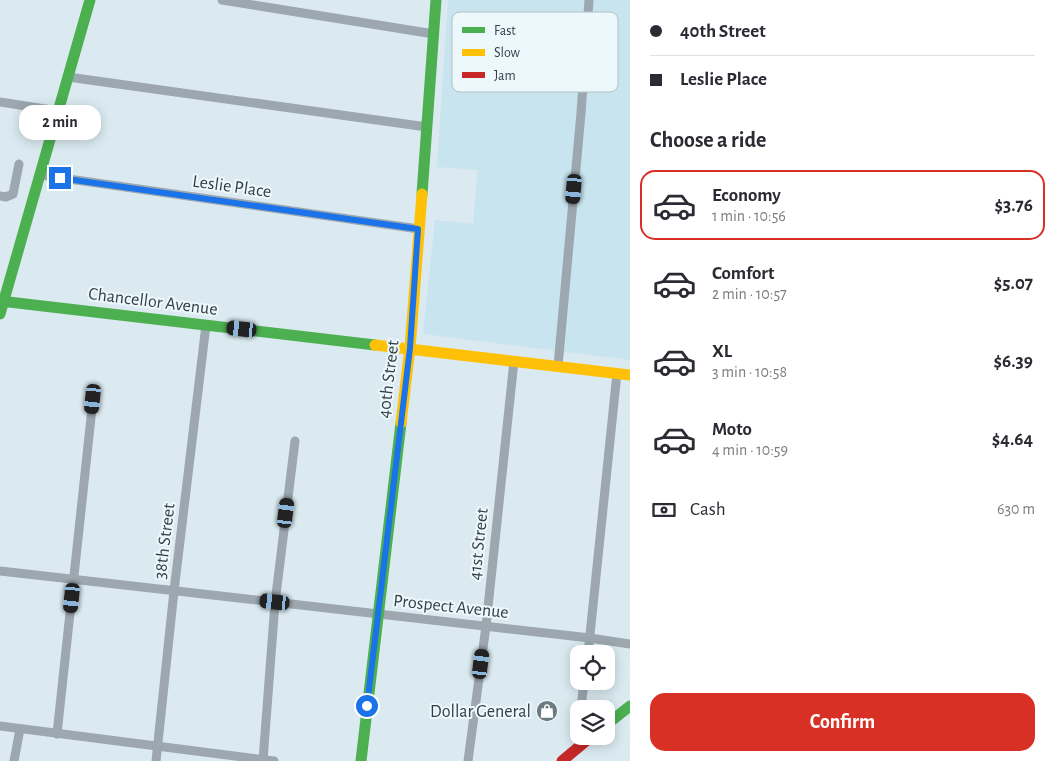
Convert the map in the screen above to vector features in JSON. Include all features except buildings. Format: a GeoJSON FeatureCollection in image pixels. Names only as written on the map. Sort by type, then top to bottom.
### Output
{"type":"FeatureCollection","features":[{"type":"Feature","properties":{"kind":"main road"},"geometry":{"type":"LineString","coordinates":[[0,314],[90,0]]}},
{"type":"Feature","properties":{"kind":"main road","name":"40th Street"},"geometry":{"type":"LineString","coordinates":[[361,761],[410,348],[436,0]]}},
{"type":"Feature","properties":{"kind":"main road","name":"Chancellor Avenue"},"geometry":{"type":"LineString","coordinates":[[3,301],[630,375]]}},
{"type":"Feature","properties":{"kind":"main road"},"geometry":{"type":"LineString","coordinates":[[615,718],[630,706]]}},
{"type":"Feature","properties":{"kind":"main road"},"geometry":{"type":"LineString","coordinates":[[562,761],[580,745]]}},
{"type":"Feature","properties":{"kind":"street"},"geometry":{"type":"LineString","coordinates":[[222,0],[264,3],[434,34]]}},
{"type":"Feature","properties":{"kind":"street"},"geometry":{"type":"LineString","coordinates":[[68,77],[427,127]]}},
{"type":"Feature","properties":{"kind":"street"},"geometry":{"type":"LineString","coordinates":[[558,366],[582,92]]}},
{"type":"Feature","properties":{"kind":"street"},"geometry":{"type":"LineString","coordinates":[[0,102],[58,111]]}},
{"type":"Feature","properties":{"kind":"street"},"geometry":{"type":"LineString","coordinates":[[0,196],[13,194],[19,164]]}},
{"type":"Feature","properties":{"kind":"street","name":"Leslie Place"},"geometry":{"type":"LineString","coordinates":[[41,175],[418,229]]}},
{"type":"Feature","properties":{"kind":"street","name":"38th Street"},"geometry":{"type":"LineString","coordinates":[[156,761],[206,325]]}},
{"type":"Feature","properties":{"kind":"street","name":"41st Street"},"geometry":{"type":"LineString","coordinates":[[468,761],[486,626],[514,361]]}},
{"type":"Feature","properties":{"kind":"street"},"geometry":{"type":"LineString","coordinates":[[589,645],[617,373]]}},
{"type":"Feature","properties":{"kind":"street"},"geometry":{"type":"LineString","coordinates":[[57,734],[93,399]]}},
{"type":"Feature","properties":{"kind":"street"},"geometry":{"type":"LineString","coordinates":[[263,760],[275,602],[295,441]]}},
{"type":"Feature","properties":{"kind":"street","name":"Prospect Avenue"},"geometry":{"type":"LineString","coordinates":[[0,571],[630,644]]}},
{"type":"Feature","properties":{"kind":"street"},"geometry":{"type":"LineString","coordinates":[[0,726],[274,761]]}},
{"type":"Feature","properties":{"kind":"street"},"geometry":{"type":"LineString","coordinates":[[14,761],[20,729]]}},
{"type":"Feature","properties":{"kind":"shaded area"},"geometry":{"type":"Polygon","coordinates":[[[448,0],[630,0],[630,360],[423,334],[435,220],[473,224],[478,170],[437,167],[448,0]]]}},
{"type":"Feature","properties":{"kind":"traffic: fast"},"geometry":{"type":"LineString","coordinates":[[0,314],[90,0]]}},
{"type":"Feature","properties":{"kind":"traffic: fast"},"geometry":{"type":"LineString","coordinates":[[422,194],[436,0]]}},
{"type":"Feature","properties":{"kind":"traffic: fast"},"geometry":{"type":"LineString","coordinates":[[0,301],[375,345]]}},
{"type":"Feature","properties":{"kind":"traffic: fast"},"geometry":{"type":"LineString","coordinates":[[361,761],[401,423]]}},
{"type":"Feature","properties":{"kind":"traffic: fast"},"geometry":{"type":"LineString","coordinates":[[615,718],[630,706]]}},
{"type":"Feature","properties":{"kind":"traffic: slow"},"geometry":{"type":"LineString","coordinates":[[401,423],[410,348],[422,194]]}},
{"type":"Feature","properties":{"kind":"traffic: slow"},"geometry":{"type":"LineString","coordinates":[[375,345],[630,375]]}},
{"type":"Feature","properties":{"kind":"traffic: jam"},"geometry":{"type":"LineString","coordinates":[[562,761],[581,745]]}},
{"type":"Feature","properties":{"kind":"place","name":"Dollar General"},"geometry":{"type":"Point","coordinates":[547,711]}},
{"type":"Feature","properties":{"kind":"route"},"geometry":{"type":"LineString","coordinates":[[60,178],[418,229],[410,348],[367,706]]}}]}
